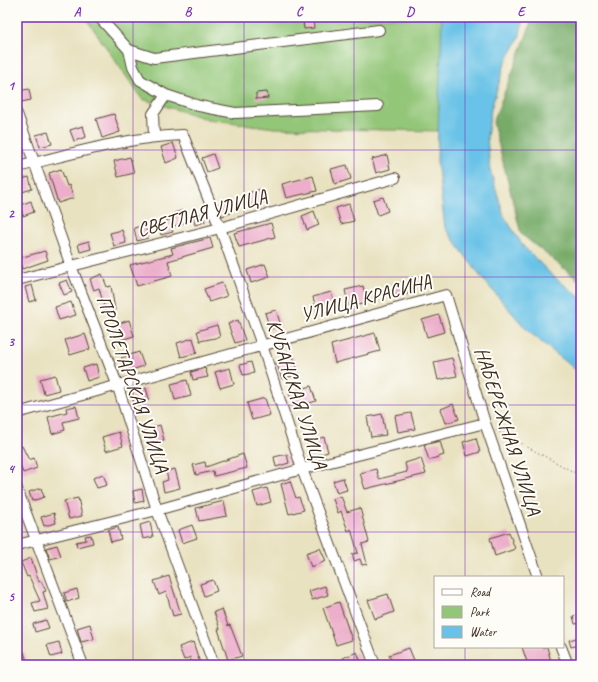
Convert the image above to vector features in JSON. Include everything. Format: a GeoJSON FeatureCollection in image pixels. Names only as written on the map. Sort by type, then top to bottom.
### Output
{"type":"FeatureCollection","features":[{"type":"Feature","properties":{"kind":"street"},"geometry":{"type":"LineString","coordinates":[[99,17],[129,50],[133,67],[140,80],[166,95],[199,106],[235,113],[378,106]]}},
{"type":"Feature","properties":{"kind":"street"},"geometry":{"type":"LineString","coordinates":[[129,50],[154,58],[379,30]]}},
{"type":"Feature","properties":{"kind":"street"},"geometry":{"type":"LineString","coordinates":[[17,167],[154,136],[153,114],[166,95]]}},
{"type":"Feature","properties":{"kind":"street","name":"ПРОЛЕТАРСКАЯ УЛИЦА"},"geometry":{"type":"LineString","coordinates":[[17,114],[71,266],[117,384],[157,510],[214,665]]}},
{"type":"Feature","properties":{"kind":"street","name":"КУБАНСКАЯ УЛИЦА"},"geometry":{"type":"LineString","coordinates":[[154,136],[183,135],[220,228],[262,345],[302,469],[375,665]]}},
{"type":"Feature","properties":{"kind":"street","name":"СВЕТЛАЯ УЛИЦА"},"geometry":{"type":"LineString","coordinates":[[17,280],[220,228],[395,178]]}},
{"type":"Feature","properties":{"kind":"street","name":"УЛИЦА КРАСИНА"},"geometry":{"type":"LineString","coordinates":[[17,413],[117,384],[446,295]]}},
{"type":"Feature","properties":{"kind":"street","name":"НАБЕРЕЖНАЯ УЛИЦА"},"geometry":{"type":"LineString","coordinates":[[446,295],[485,424],[538,576]]}},
{"type":"Feature","properties":{"kind":"street"},"geometry":{"type":"LineString","coordinates":[[17,545],[157,510],[302,469],[485,424]]}},
{"type":"Feature","properties":{"kind":"street"},"geometry":{"type":"LineString","coordinates":[[17,489],[83,665]]}},
{"type":"Feature","properties":{"kind":"street"},"geometry":{"type":"LineString","coordinates":[[561,648],[568,665]]}},
{"type":"Feature","properties":{"kind":"path"},"geometry":{"type":"LineString","coordinates":[[485,424],[581,476]]}},
{"type":"Feature","properties":{"kind":"green space"},"geometry":{"type":"Polygon","coordinates":[[[85,17],[450,17],[439,131],[274,128],[207,119],[142,99],[85,17]]]}},
{"type":"Feature","properties":{"kind":"green space"},"geometry":{"type":"Polygon","coordinates":[[[532,17],[581,17],[581,282],[521,234],[493,122],[529,29],[532,17]]]}},
{"type":"Feature","properties":{"kind":"water"},"geometry":{"type":"Polygon","coordinates":[[[442,17],[524,17],[519,38],[505,63],[491,109],[487,137],[490,170],[504,216],[523,246],[553,276],[581,298],[581,374],[528,331],[481,277],[445,228],[437,160],[442,17]]]}},
{"type":"Feature","properties":{"kind":"building"},"geometry":{"type":"Polygon","coordinates":[[[313,19],[314,28],[304,29],[303,21],[313,19]]]}},
{"type":"Feature","properties":{"kind":"building"},"geometry":{"type":"Polygon","coordinates":[[[29,89],[31,100],[21,102],[19,91],[29,89]]]}},
{"type":"Feature","properties":{"kind":"building"},"geometry":{"type":"Polygon","coordinates":[[[267,92],[268,98],[256,99],[256,93],[267,92]]]}},
{"type":"Feature","properties":{"kind":"building"},"geometry":{"type":"Polygon","coordinates":[[[114,114],[120,132],[102,138],[96,119],[114,114]]]}},
{"type":"Feature","properties":{"kind":"building"},"geometry":{"type":"Polygon","coordinates":[[[83,126],[86,137],[74,141],[70,130],[83,126]]]}},
{"type":"Feature","properties":{"kind":"building"},"geometry":{"type":"Polygon","coordinates":[[[48,132],[52,144],[40,147],[36,135],[48,132]]]}},
{"type":"Feature","properties":{"kind":"building"},"geometry":{"type":"Polygon","coordinates":[[[173,143],[178,158],[166,163],[161,147],[173,143]]]}},
{"type":"Feature","properties":{"kind":"building"},"geometry":{"type":"Polygon","coordinates":[[[213,154],[218,168],[207,172],[202,158],[213,154]]]}},
{"type":"Feature","properties":{"kind":"building"},"geometry":{"type":"Polygon","coordinates":[[[387,155],[390,169],[376,173],[372,159],[387,155]]]}},
{"type":"Feature","properties":{"kind":"building"},"geometry":{"type":"Polygon","coordinates":[[[130,157],[134,173],[118,177],[114,161],[130,157]]]}},
{"type":"Feature","properties":{"kind":"building"},"geometry":{"type":"Polygon","coordinates":[[[347,165],[351,179],[335,184],[331,169],[347,165]]]}},
{"type":"Feature","properties":{"kind":"building"},"geometry":{"type":"Polygon","coordinates":[[[61,169],[67,186],[69,185],[74,198],[58,203],[49,173],[61,169]]]}},
{"type":"Feature","properties":{"kind":"building"},"geometry":{"type":"Polygon","coordinates":[[[313,176],[317,191],[286,198],[282,184],[313,176]]]}},
{"type":"Feature","properties":{"kind":"building"},"geometry":{"type":"Polygon","coordinates":[[[29,177],[32,189],[22,192],[19,180],[29,177]]]}},
{"type":"Feature","properties":{"kind":"building"},"geometry":{"type":"Polygon","coordinates":[[[261,189],[265,202],[251,206],[248,193],[261,189]]]}},
{"type":"Feature","properties":{"kind":"building"},"geometry":{"type":"Polygon","coordinates":[[[383,197],[388,211],[378,215],[373,200],[383,197]]]}},
{"type":"Feature","properties":{"kind":"building"},"geometry":{"type":"Polygon","coordinates":[[[31,201],[34,212],[23,216],[20,205],[31,201]]]}},
{"type":"Feature","properties":{"kind":"building"},"geometry":{"type":"Polygon","coordinates":[[[227,201],[231,213],[222,216],[218,204],[227,201]]]}},
{"type":"Feature","properties":{"kind":"building"},"geometry":{"type":"Polygon","coordinates":[[[349,204],[354,221],[341,224],[336,208],[349,204]]]}},
{"type":"Feature","properties":{"kind":"building"},"geometry":{"type":"Polygon","coordinates":[[[184,210],[187,222],[171,227],[173,232],[161,235],[158,223],[176,218],[174,213],[184,210]]]}},
{"type":"Feature","properties":{"kind":"building"},"geometry":{"type":"Polygon","coordinates":[[[314,211],[319,225],[307,230],[302,216],[314,211]]]}},
{"type":"Feature","properties":{"kind":"building"},"geometry":{"type":"Polygon","coordinates":[[[203,214],[205,222],[195,225],[193,217],[203,214]]]}},
{"type":"Feature","properties":{"kind":"building"},"geometry":{"type":"Polygon","coordinates":[[[271,223],[275,237],[239,247],[234,233],[271,223]]]}},
{"type":"Feature","properties":{"kind":"building"},"geometry":{"type":"Polygon","coordinates":[[[145,225],[148,238],[137,241],[134,228],[145,225]]]}},
{"type":"Feature","properties":{"kind":"building"},"geometry":{"type":"Polygon","coordinates":[[[122,230],[126,243],[114,246],[110,233],[122,230]]]}},
{"type":"Feature","properties":{"kind":"building"},"geometry":{"type":"Polygon","coordinates":[[[210,238],[213,248],[168,261],[172,276],[137,286],[130,265],[173,254],[171,248],[210,238]]]}},
{"type":"Feature","properties":{"kind":"building"},"geometry":{"type":"Polygon","coordinates":[[[89,241],[91,249],[80,252],[78,244],[89,241]]]}},
{"type":"Feature","properties":{"kind":"building"},"geometry":{"type":"Polygon","coordinates":[[[45,251],[48,260],[22,269],[19,258],[45,251]]]}},
{"type":"Feature","properties":{"kind":"building"},"geometry":{"type":"Polygon","coordinates":[[[265,264],[270,277],[251,283],[247,270],[265,264]]]}},
{"type":"Feature","properties":{"kind":"building"},"geometry":{"type":"Polygon","coordinates":[[[102,274],[107,287],[111,286],[115,310],[106,313],[99,288],[94,290],[90,279],[102,274]]]}},
{"type":"Feature","properties":{"kind":"building"},"geometry":{"type":"Polygon","coordinates":[[[67,280],[72,292],[64,295],[59,283],[67,280]]]}},
{"type":"Feature","properties":{"kind":"building"},"geometry":{"type":"Polygon","coordinates":[[[405,281],[408,294],[395,296],[393,284],[405,281]]]}},
{"type":"Feature","properties":{"kind":"building"},"geometry":{"type":"Polygon","coordinates":[[[222,283],[227,296],[209,302],[204,289],[222,283]]]}},
{"type":"Feature","properties":{"kind":"building"},"geometry":{"type":"Polygon","coordinates":[[[32,285],[36,300],[29,302],[25,287],[32,285]]]}},
{"type":"Feature","properties":{"kind":"building"},"geometry":{"type":"Polygon","coordinates":[[[363,286],[367,303],[349,307],[345,290],[363,286]]]}},
{"type":"Feature","properties":{"kind":"building"},"geometry":{"type":"Polygon","coordinates":[[[331,292],[336,309],[318,315],[313,297],[331,292]]]}},
{"type":"Feature","properties":{"kind":"building"},"geometry":{"type":"Polygon","coordinates":[[[71,302],[76,315],[59,320],[55,307],[71,302]]]}},
{"type":"Feature","properties":{"kind":"building"},"geometry":{"type":"Polygon","coordinates":[[[276,310],[281,326],[270,329],[265,313],[276,310]]]}},
{"type":"Feature","properties":{"kind":"building"},"geometry":{"type":"Polygon","coordinates":[[[439,315],[444,332],[427,337],[422,320],[439,315]]]}},
{"type":"Feature","properties":{"kind":"building"},"geometry":{"type":"Polygon","coordinates":[[[129,320],[134,336],[117,341],[112,326],[129,320]]]}},
{"type":"Feature","properties":{"kind":"building"},"geometry":{"type":"Polygon","coordinates":[[[238,320],[245,340],[235,343],[228,324],[238,320]]]}},
{"type":"Feature","properties":{"kind":"building"},"geometry":{"type":"Polygon","coordinates":[[[217,325],[220,337],[200,341],[197,331],[217,325]]]}},
{"type":"Feature","properties":{"kind":"building"},"geometry":{"type":"Polygon","coordinates":[[[375,333],[380,351],[335,363],[331,345],[375,333]]]}},
{"type":"Feature","properties":{"kind":"building"},"geometry":{"type":"Polygon","coordinates":[[[85,334],[90,349],[70,355],[65,340],[85,334]]]}},
{"type":"Feature","properties":{"kind":"building"},"geometry":{"type":"Polygon","coordinates":[[[193,338],[197,353],[181,357],[177,343],[193,338]]]}},
{"type":"Feature","properties":{"kind":"building"},"geometry":{"type":"Polygon","coordinates":[[[139,352],[144,366],[125,372],[121,358],[139,352]]]}},
{"type":"Feature","properties":{"kind":"building"},"geometry":{"type":"Polygon","coordinates":[[[293,356],[299,374],[282,379],[276,362],[293,356]]]}},
{"type":"Feature","properties":{"kind":"building"},"geometry":{"type":"Polygon","coordinates":[[[452,358],[457,376],[438,380],[434,362],[452,358]]]}},
{"type":"Feature","properties":{"kind":"building"},"geometry":{"type":"Polygon","coordinates":[[[251,362],[254,373],[243,375],[240,365],[251,362]]]}},
{"type":"Feature","properties":{"kind":"building"},"geometry":{"type":"Polygon","coordinates":[[[96,364],[99,377],[87,381],[83,368],[96,364]]]}},
{"type":"Feature","properties":{"kind":"building"},"geometry":{"type":"Polygon","coordinates":[[[205,368],[208,377],[193,380],[191,372],[205,368]]]}},
{"type":"Feature","properties":{"kind":"building"},"geometry":{"type":"Polygon","coordinates":[[[230,368],[234,384],[220,388],[215,372],[230,368]]]}},
{"type":"Feature","properties":{"kind":"building"},"geometry":{"type":"Polygon","coordinates":[[[55,375],[59,390],[44,394],[40,379],[55,375]]]}},
{"type":"Feature","properties":{"kind":"building"},"geometry":{"type":"Polygon","coordinates":[[[187,380],[191,396],[175,400],[171,384],[187,380]]]}},
{"type":"Feature","properties":{"kind":"building"},"geometry":{"type":"Polygon","coordinates":[[[311,386],[316,401],[294,408],[289,393],[311,386]]]}},
{"type":"Feature","properties":{"kind":"building"},"geometry":{"type":"Polygon","coordinates":[[[146,388],[149,399],[134,402],[132,392],[146,388]]]}},
{"type":"Feature","properties":{"kind":"building"},"geometry":{"type":"Polygon","coordinates":[[[265,398],[270,415],[252,420],[247,403],[265,398]]]}},
{"type":"Feature","properties":{"kind":"building"},"geometry":{"type":"Polygon","coordinates":[[[453,404],[459,419],[446,423],[441,409],[453,404]]]}},
{"type":"Feature","properties":{"kind":"building"},"geometry":{"type":"Polygon","coordinates":[[[76,406],[79,418],[63,422],[65,430],[52,434],[48,417],[67,412],[66,408],[76,406]]]}},
{"type":"Feature","properties":{"kind":"building"},"geometry":{"type":"Polygon","coordinates":[[[411,413],[415,429],[398,432],[395,416],[411,413]]]}},
{"type":"Feature","properties":{"kind":"building"},"geometry":{"type":"Polygon","coordinates":[[[382,414],[386,435],[371,437],[367,417],[382,414]]]}},
{"type":"Feature","properties":{"kind":"building"},"geometry":{"type":"Polygon","coordinates":[[[160,425],[164,440],[148,444],[144,430],[160,425]]]}},
{"type":"Feature","properties":{"kind":"building"},"geometry":{"type":"Polygon","coordinates":[[[119,432],[123,446],[106,451],[102,437],[119,432]]]}},
{"type":"Feature","properties":{"kind":"building"},"geometry":{"type":"Polygon","coordinates":[[[324,437],[328,452],[312,457],[308,442],[324,437]]]}},
{"type":"Feature","properties":{"kind":"building"},"geometry":{"type":"Polygon","coordinates":[[[476,438],[480,452],[467,456],[463,442],[476,438]]]}},
{"type":"Feature","properties":{"kind":"building"},"geometry":{"type":"Polygon","coordinates":[[[440,441],[444,455],[429,460],[424,445],[440,441]]]}},
{"type":"Feature","properties":{"kind":"building"},"geometry":{"type":"Polygon","coordinates":[[[22,446],[29,460],[34,458],[37,468],[23,473],[17,455],[17,448],[22,446]]]}},
{"type":"Feature","properties":{"kind":"building"},"geometry":{"type":"Polygon","coordinates":[[[243,454],[247,468],[214,476],[213,471],[196,475],[193,465],[205,462],[206,467],[243,454]]]}},
{"type":"Feature","properties":{"kind":"building"},"geometry":{"type":"Polygon","coordinates":[[[287,454],[289,463],[276,467],[274,457],[287,454]]]}},
{"type":"Feature","properties":{"kind":"building"},"geometry":{"type":"Polygon","coordinates":[[[421,458],[426,474],[365,489],[360,473],[376,469],[379,479],[407,472],[405,463],[421,458]]]}},
{"type":"Feature","properties":{"kind":"building"},"geometry":{"type":"Polygon","coordinates":[[[175,469],[180,488],[164,492],[162,482],[168,480],[166,471],[175,469]]]}},
{"type":"Feature","properties":{"kind":"building"},"geometry":{"type":"Polygon","coordinates":[[[103,474],[107,485],[97,488],[93,478],[103,474]]]}},
{"type":"Feature","properties":{"kind":"building"},"geometry":{"type":"Polygon","coordinates":[[[343,478],[347,490],[337,493],[333,481],[343,478]]]}},
{"type":"Feature","properties":{"kind":"building"},"geometry":{"type":"Polygon","coordinates":[[[290,481],[296,498],[299,497],[304,510],[289,514],[281,484],[290,481]]]}},
{"type":"Feature","properties":{"kind":"building"},"geometry":{"type":"Polygon","coordinates":[[[41,488],[44,497],[32,501],[29,492],[41,488]]]}},
{"type":"Feature","properties":{"kind":"building"},"geometry":{"type":"Polygon","coordinates":[[[267,488],[271,502],[257,506],[253,492],[267,488]]]}},
{"type":"Feature","properties":{"kind":"building"},"geometry":{"type":"Polygon","coordinates":[[[142,489],[144,501],[135,503],[133,491],[142,489]]]}},
{"type":"Feature","properties":{"kind":"building"},"geometry":{"type":"Polygon","coordinates":[[[341,496],[347,512],[360,508],[369,542],[362,544],[367,564],[362,565],[360,559],[354,561],[352,554],[358,553],[351,529],[348,531],[341,511],[338,513],[333,499],[341,496]]]}},
{"type":"Feature","properties":{"kind":"building"},"geometry":{"type":"Polygon","coordinates":[[[78,498],[82,516],[69,519],[64,501],[78,498]]]}},
{"type":"Feature","properties":{"kind":"building"},"geometry":{"type":"Polygon","coordinates":[[[224,501],[227,516],[199,521],[196,508],[224,501]]]}},
{"type":"Feature","properties":{"kind":"building"},"geometry":{"type":"Polygon","coordinates":[[[54,513],[56,523],[44,526],[41,517],[54,513]]]}},
{"type":"Feature","properties":{"kind":"building"},"geometry":{"type":"Polygon","coordinates":[[[150,522],[153,537],[143,539],[140,525],[150,522]]]}},
{"type":"Feature","properties":{"kind":"building"},"geometry":{"type":"Polygon","coordinates":[[[192,525],[197,538],[182,543],[178,530],[192,525]]]}},
{"type":"Feature","properties":{"kind":"building"},"geometry":{"type":"Polygon","coordinates":[[[118,527],[121,539],[111,542],[108,530],[118,527]]]}},
{"type":"Feature","properties":{"kind":"building"},"geometry":{"type":"Polygon","coordinates":[[[509,532],[515,549],[495,556],[490,538],[509,532]]]}},
{"type":"Feature","properties":{"kind":"building"},"geometry":{"type":"Polygon","coordinates":[[[91,535],[93,543],[77,547],[76,542],[86,540],[85,536],[91,535]]]}},
{"type":"Feature","properties":{"kind":"building"},"geometry":{"type":"Polygon","coordinates":[[[57,545],[61,556],[50,559],[46,548],[57,545]]]}},
{"type":"Feature","properties":{"kind":"building"},"geometry":{"type":"Polygon","coordinates":[[[320,548],[326,561],[311,567],[306,553],[320,548]]]}},
{"type":"Feature","properties":{"kind":"building"},"geometry":{"type":"Polygon","coordinates":[[[31,558],[39,582],[41,581],[46,591],[43,592],[48,609],[35,612],[32,603],[40,601],[21,562],[31,558]]]}},
{"type":"Feature","properties":{"kind":"building"},"geometry":{"type":"Polygon","coordinates":[[[169,576],[181,614],[173,616],[166,592],[159,595],[154,581],[169,576]]]}},
{"type":"Feature","properties":{"kind":"building"},"geometry":{"type":"Polygon","coordinates":[[[213,580],[217,591],[204,596],[200,584],[213,580]]]}},
{"type":"Feature","properties":{"kind":"building"},"geometry":{"type":"Polygon","coordinates":[[[325,586],[328,595],[312,600],[309,591],[325,586]]]}},
{"type":"Feature","properties":{"kind":"building"},"geometry":{"type":"Polygon","coordinates":[[[77,589],[79,598],[67,602],[64,593],[77,589]]]}},
{"type":"Feature","properties":{"kind":"building"},"geometry":{"type":"Polygon","coordinates":[[[388,594],[394,612],[375,619],[368,600],[388,594]]]}},
{"type":"Feature","properties":{"kind":"building"},"geometry":{"type":"Polygon","coordinates":[[[339,602],[352,640],[336,645],[323,608],[339,602]]]}},
{"type":"Feature","properties":{"kind":"building"},"geometry":{"type":"Polygon","coordinates":[[[222,609],[242,656],[228,660],[214,612],[222,609]]]}},
{"type":"Feature","properties":{"kind":"building"},"geometry":{"type":"Polygon","coordinates":[[[581,614],[581,623],[575,624],[573,616],[581,614]]]}},
{"type":"Feature","properties":{"kind":"building"},"geometry":{"type":"Polygon","coordinates":[[[46,620],[49,628],[35,632],[33,624],[46,620]]]}},
{"type":"Feature","properties":{"kind":"building"},"geometry":{"type":"Polygon","coordinates":[[[90,624],[94,639],[81,642],[77,628],[90,624]]]}},
{"type":"Feature","properties":{"kind":"building"},"geometry":{"type":"Polygon","coordinates":[[[577,638],[579,645],[571,647],[569,640],[577,638]]]}},
{"type":"Feature","properties":{"kind":"building"},"geometry":{"type":"Polygon","coordinates":[[[59,642],[62,654],[51,657],[47,645],[59,642]]]}},
{"type":"Feature","properties":{"kind":"building"},"geometry":{"type":"Polygon","coordinates":[[[193,642],[201,665],[192,665],[190,657],[184,660],[179,647],[193,642]]]}},
{"type":"Feature","properties":{"kind":"building"},"geometry":{"type":"Polygon","coordinates":[[[409,648],[416,665],[393,665],[389,655],[409,648]]]}},
{"type":"Feature","properties":{"kind":"building"},"geometry":{"type":"Polygon","coordinates":[[[522,648],[547,648],[552,665],[528,665],[522,648]]]}},
{"type":"Feature","properties":{"kind":"building"},"geometry":{"type":"Polygon","coordinates":[[[24,652],[28,665],[17,665],[17,655],[24,652]]]}},
{"type":"Feature","properties":{"kind":"building"},"geometry":{"type":"Polygon","coordinates":[[[357,652],[362,665],[346,665],[343,658],[357,652]]]}}]}
